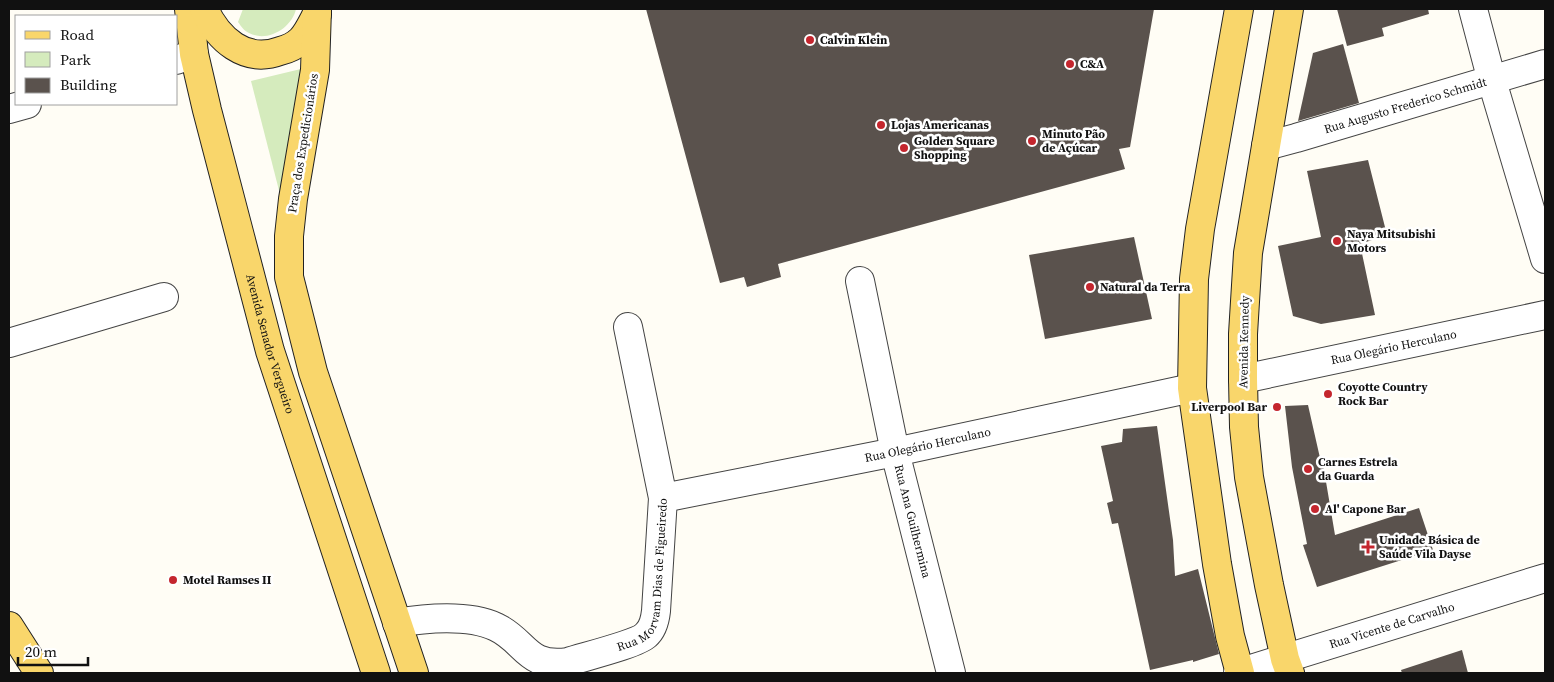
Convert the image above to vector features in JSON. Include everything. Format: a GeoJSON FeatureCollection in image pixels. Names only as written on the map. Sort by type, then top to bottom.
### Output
{"type":"FeatureCollection","features":[{"type":"Feature","properties":{"kind":"main road","name":"Avenida Senador Vergueiro"},"geometry":{"type":"LineString","coordinates":[[189,9],[185,57],[207,110],[270,351],[376,673]]}},
{"type":"Feature","properties":{"kind":"main road"},"geometry":{"type":"LineString","coordinates":[[204,9],[214,27],[225,40],[242,50],[264,55],[276,53],[296,44],[308,30],[317,11]]}},
{"type":"Feature","properties":{"kind":"main road"},"geometry":{"type":"LineString","coordinates":[[1239,9],[1200,229],[1194,279],[1192,388],[1217,564],[1230,636],[1239,673]]}},
{"type":"Feature","properties":{"kind":"main road","name":"Avenida Kennedy"},"geometry":{"type":"LineString","coordinates":[[1288,666],[1269,585],[1249,477],[1244,427],[1243,334],[1248,252],[1289,9]]}},
{"type":"Feature","properties":{"kind":"main road","name":"Praça dos Expedicionários"},"geometry":{"type":"LineString","coordinates":[[317,11],[315,70],[293,199],[289,236],[289,277],[313,372],[397,623]]}},
{"type":"Feature","properties":{"kind":"main road"},"geometry":{"type":"LineString","coordinates":[[397,623],[414,673]]}},
{"type":"Feature","properties":{"kind":"main road"},"geometry":{"type":"LineString","coordinates":[[9,626],[39,673]]}},
{"type":"Feature","properties":{"kind":"street"},"geometry":{"type":"LineString","coordinates":[[1473,9],[1492,81],[1545,259]]}},
{"type":"Feature","properties":{"kind":"street","name":"Rua Augusto Frederico Schmidt"},"geometry":{"type":"LineString","coordinates":[[1266,146],[1545,64]]}},
{"type":"Feature","properties":{"kind":"street"},"geometry":{"type":"LineString","coordinates":[[9,109],[23,105]]}},
{"type":"Feature","properties":{"kind":"street","name":"Rua Ana Guilhermina"},"geometry":{"type":"LineString","coordinates":[[860,281],[895,452],[951,673]]}},
{"type":"Feature","properties":{"kind":"street"},"geometry":{"type":"LineString","coordinates":[[9,343],[164,297]]}},
{"type":"Feature","properties":{"kind":"street","name":"Rua Olegário Herculano"},"geometry":{"type":"LineString","coordinates":[[1243,379],[1545,314]]}},
{"type":"Feature","properties":{"kind":"street","name":"Rua Morvam Dias de Figueiredo"},"geometry":{"type":"LineString","coordinates":[[397,623],[446,619],[476,621],[487,624],[506,634],[529,655],[537,659],[557,663],[568,662],[634,642],[644,637],[652,628],[655,620],[660,564],[663,498],[628,327]]}},
{"type":"Feature","properties":{"kind":"street","name":"Rua Olegário Herculano"},"geometry":{"type":"LineString","coordinates":[[663,498],[895,452],[1192,388]]}},
{"type":"Feature","properties":{"kind":"street","name":"Rua Vicente de Carvalho"},"geometry":{"type":"LineString","coordinates":[[1239,673],[1288,666],[1545,578]]}},
{"type":"Feature","properties":{"kind":"green space"},"geometry":{"type":"Polygon","coordinates":[[[243,9],[296,9],[294,16],[284,28],[271,35],[256,36],[244,30],[238,22],[243,9]]]}},
{"type":"Feature","properties":{"kind":"green space"},"geometry":{"type":"Polygon","coordinates":[[[305,68],[283,206],[251,81],[305,68]]]}},
{"type":"Feature","properties":{"kind":"building","name":"Golden Square Shopping"},"geometry":{"type":"Polygon","coordinates":[[[646,9],[1154,9],[1130,147],[1119,149],[1125,169],[778,264],[781,277],[747,287],[744,277],[720,283],[646,9]]]}},
{"type":"Feature","properties":{"kind":"building"},"geometry":{"type":"Polygon","coordinates":[[[1337,9],[1428,9],[1429,14],[1382,28],[1384,36],[1347,46],[1337,9]]]}},
{"type":"Feature","properties":{"kind":"building"},"geometry":{"type":"Polygon","coordinates":[[[1343,44],[1359,103],[1298,121],[1313,53],[1343,44]]]}},
{"type":"Feature","properties":{"kind":"building","name":"Naya Mitsubishi Motors"},"geometry":{"type":"Polygon","coordinates":[[[1368,160],[1387,235],[1360,244],[1375,315],[1321,324],[1293,316],[1278,246],[1321,237],[1307,171],[1368,160]]]}},
{"type":"Feature","properties":{"kind":"building","name":"Natural da Terra"},"geometry":{"type":"Polygon","coordinates":[[[1134,237],[1152,319],[1045,339],[1029,255],[1134,237]]]}},
{"type":"Feature","properties":{"kind":"building"},"geometry":{"type":"Polygon","coordinates":[[[1308,405],[1320,458],[1322,458],[1335,535],[1419,508],[1433,550],[1317,587],[1303,545],[1307,544],[1292,467],[1285,406],[1308,405]]]}},
{"type":"Feature","properties":{"kind":"building"},"geometry":{"type":"Polygon","coordinates":[[[1157,426],[1173,540],[1175,576],[1198,569],[1219,654],[1193,662],[1193,660],[1150,670],[1118,523],[1112,524],[1107,503],[1113,501],[1101,446],[1122,442],[1123,429],[1157,426]]]}},
{"type":"Feature","properties":{"kind":"building"},"geometry":{"type":"Polygon","coordinates":[[[1462,650],[1468,673],[1402,673],[1401,670],[1462,650]]]}},
{"type":"Feature","properties":{"kind":"place","name":"Calvin Klein"},"geometry":{"type":"Point","coordinates":[810,40]}},
{"type":"Feature","properties":{"kind":"place","name":"C&A"},"geometry":{"type":"Point","coordinates":[1070,64]}},
{"type":"Feature","properties":{"kind":"place","name":"Lojas Americanas"},"geometry":{"type":"Point","coordinates":[881,125]}},
{"type":"Feature","properties":{"kind":"place","name":"Minuto Pão de Açúcar"},"geometry":{"type":"Point","coordinates":[1032,141]}},
{"type":"Feature","properties":{"kind":"place","name":"Golden Square Shopping"},"geometry":{"type":"Point","coordinates":[904,148]}},
{"type":"Feature","properties":{"kind":"place","name":"Naya Mitsubishi Motors"},"geometry":{"type":"Point","coordinates":[1337,241]}},
{"type":"Feature","properties":{"kind":"place","name":"Natural da Terra"},"geometry":{"type":"Point","coordinates":[1090,287]}},
{"type":"Feature","properties":{"kind":"place","name":"Coyotte Country Rock Bar"},"geometry":{"type":"Point","coordinates":[1328,394]}},
{"type":"Feature","properties":{"kind":"place","name":"Liverpool Bar"},"geometry":{"type":"Point","coordinates":[1277,407]}},
{"type":"Feature","properties":{"kind":"place","name":"Carnes Estrela da Guarda"},"geometry":{"type":"Point","coordinates":[1308,469]}},
{"type":"Feature","properties":{"kind":"place","name":"Al' Capone Bar"},"geometry":{"type":"Point","coordinates":[1315,509]}},
{"type":"Feature","properties":{"kind":"place","name":"Unidade Básica de Saúde Vila Dayse"},"geometry":{"type":"Point","coordinates":[1368,547]}},
{"type":"Feature","properties":{"kind":"place","name":"Motel Ramses II"},"geometry":{"type":"Point","coordinates":[173,580]}}]}
